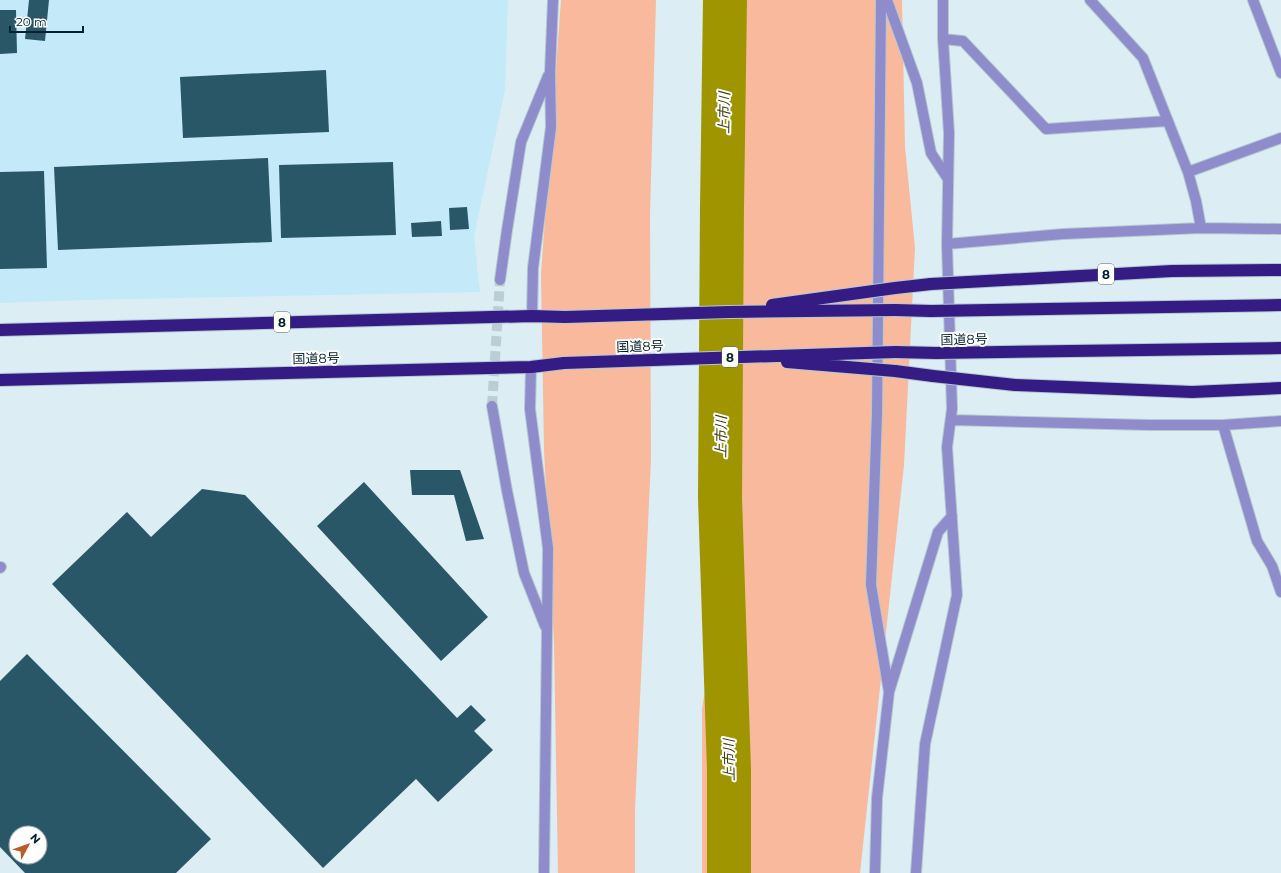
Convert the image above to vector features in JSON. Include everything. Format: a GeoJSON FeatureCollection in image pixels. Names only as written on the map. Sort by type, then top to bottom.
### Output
{"type":"FeatureCollection","features":[{"type":"Feature","properties":{"kind":"highway","name":"8"},"geometry":{"type":"LineString","coordinates":[[729,312],[931,284],[1172,271],[1281,270]]}},
{"type":"Feature","properties":{"kind":"highway","name":"8"},"geometry":{"type":"LineString","coordinates":[[0,330],[532,316],[565,318],[729,312],[931,311],[1281,305]]}},
{"type":"Feature","properties":{"kind":"highway","name":"国道8号"},"geometry":{"type":"LineString","coordinates":[[0,380],[531,367],[564,363],[895,352],[936,353],[1281,348]]}},
{"type":"Feature","properties":{"kind":"highway","name":"8"},"geometry":{"type":"LineString","coordinates":[[728,357],[895,371],[1015,385],[1184,392],[1281,388]]}},
{"type":"Feature","properties":{"kind":"street"},"geometry":{"type":"LineString","coordinates":[[532,316],[533,268],[551,128],[550,73],[553,0]]}},
{"type":"Feature","properties":{"kind":"street"},"geometry":{"type":"LineString","coordinates":[[881,0],[876,413],[871,585],[889,692]]}},
{"type":"Feature","properties":{"kind":"street"},"geometry":{"type":"LineString","coordinates":[[887,0],[917,83],[931,153],[948,179]]}},
{"type":"Feature","properties":{"kind":"street"},"geometry":{"type":"LineString","coordinates":[[916,873],[925,744],[957,595],[947,447],[952,409],[947,244],[949,133],[943,39],[943,0]]}},
{"type":"Feature","properties":{"kind":"street"},"geometry":{"type":"LineString","coordinates":[[1090,0],[1143,58],[1188,172],[1196,201],[1200,228]]}},
{"type":"Feature","properties":{"kind":"street"},"geometry":{"type":"LineString","coordinates":[[1253,0],[1281,73]]}},
{"type":"Feature","properties":{"kind":"street"},"geometry":{"type":"LineString","coordinates":[[943,39],[963,41],[1046,129],[1168,121]]}},
{"type":"Feature","properties":{"kind":"street"},"geometry":{"type":"LineString","coordinates":[[500,280],[506,230],[521,142],[550,73]]}},
{"type":"Feature","properties":{"kind":"street"},"geometry":{"type":"LineString","coordinates":[[1188,172],[1281,138]]}},
{"type":"Feature","properties":{"kind":"street"},"geometry":{"type":"LineString","coordinates":[[947,244],[1063,234],[1200,228],[1281,228]]}},
{"type":"Feature","properties":{"kind":"street"},"geometry":{"type":"LineString","coordinates":[[531,367],[530,409],[548,548],[544,873]]}},
{"type":"Feature","properties":{"kind":"street"},"geometry":{"type":"LineString","coordinates":[[492,406],[507,491],[524,573],[547,631]]}},
{"type":"Feature","properties":{"kind":"street"},"geometry":{"type":"LineString","coordinates":[[951,420],[1149,425],[1223,425],[1281,421]]}},
{"type":"Feature","properties":{"kind":"street"},"geometry":{"type":"LineString","coordinates":[[1223,425],[1258,541],[1272,566],[1281,592]]}},
{"type":"Feature","properties":{"kind":"street"},"geometry":{"type":"LineString","coordinates":[[875,873],[877,798],[889,692],[938,532],[952,516]]}},
{"type":"Feature","properties":{"kind":"shaded area"},"geometry":{"type":"Polygon","coordinates":[[[0,0],[508,0],[505,90],[474,237],[480,292],[0,303],[0,0]]]}},
{"type":"Feature","properties":{"kind":"shaded area"},"geometry":{"type":"Polygon","coordinates":[[[561,0],[656,0],[650,214],[651,459],[635,809],[635,873],[558,873],[554,643],[544,450],[541,274],[561,0]]]}},
{"type":"Feature","properties":{"kind":"shaded area"},"geometry":{"type":"Polygon","coordinates":[[[729,0],[902,0],[905,147],[915,248],[904,465],[860,873],[702,873],[702,709],[741,467],[713,238],[729,0]]]}},
{"type":"Feature","properties":{"kind":"building"},"geometry":{"type":"Polygon","coordinates":[[[29,0],[49,0],[45,41],[25,39],[29,0]]]}},
{"type":"Feature","properties":{"kind":"building"},"geometry":{"type":"Polygon","coordinates":[[[0,10],[16,10],[17,53],[0,54],[0,10]]]}},
{"type":"Feature","properties":{"kind":"building"},"geometry":{"type":"Polygon","coordinates":[[[326,70],[329,132],[183,138],[180,77],[326,70]]]}},
{"type":"Feature","properties":{"kind":"building"},"geometry":{"type":"Polygon","coordinates":[[[268,158],[272,242],[58,250],[54,167],[268,158]]]}},
{"type":"Feature","properties":{"kind":"building"},"geometry":{"type":"Polygon","coordinates":[[[393,162],[396,235],[281,238],[279,165],[393,162]]]}},
{"type":"Feature","properties":{"kind":"building"},"geometry":{"type":"Polygon","coordinates":[[[44,171],[47,268],[0,269],[0,172],[44,171]]]}},
{"type":"Feature","properties":{"kind":"building"},"geometry":{"type":"Polygon","coordinates":[[[467,207],[469,229],[450,230],[449,208],[467,207]]]}},
{"type":"Feature","properties":{"kind":"building"},"geometry":{"type":"Polygon","coordinates":[[[441,221],[442,236],[412,237],[411,223],[441,221]]]}},
{"type":"Feature","properties":{"kind":"building"},"geometry":{"type":"Polygon","coordinates":[[[410,470],[460,470],[484,539],[466,541],[454,495],[412,495],[410,470]]]}},
{"type":"Feature","properties":{"kind":"building"},"geometry":{"type":"Polygon","coordinates":[[[364,482],[488,617],[441,661],[317,526],[364,482]]]}},
{"type":"Feature","properties":{"kind":"building"},"geometry":{"type":"Polygon","coordinates":[[[202,489],[245,495],[457,718],[471,705],[486,720],[474,731],[493,750],[438,802],[416,779],[323,868],[52,584],[127,512],[151,537],[202,489]]]}},
{"type":"Feature","properties":{"kind":"building"},"geometry":{"type":"Polygon","coordinates":[[[27,654],[211,839],[176,873],[25,873],[17,865],[48,865],[48,825],[8,825],[8,855],[0,847],[0,681],[27,654]]]}},
{"type":"Feature","properties":{"kind":"waterway","name":"上市川"},"geometry":{"type":"LineString","coordinates":[[725,0],[720,498],[729,770],[729,873]]}},
{"type":"Feature","properties":{"kind":"tunnel"},"geometry":{"type":"LineString","coordinates":[[492,406],[500,280]]}}]}
